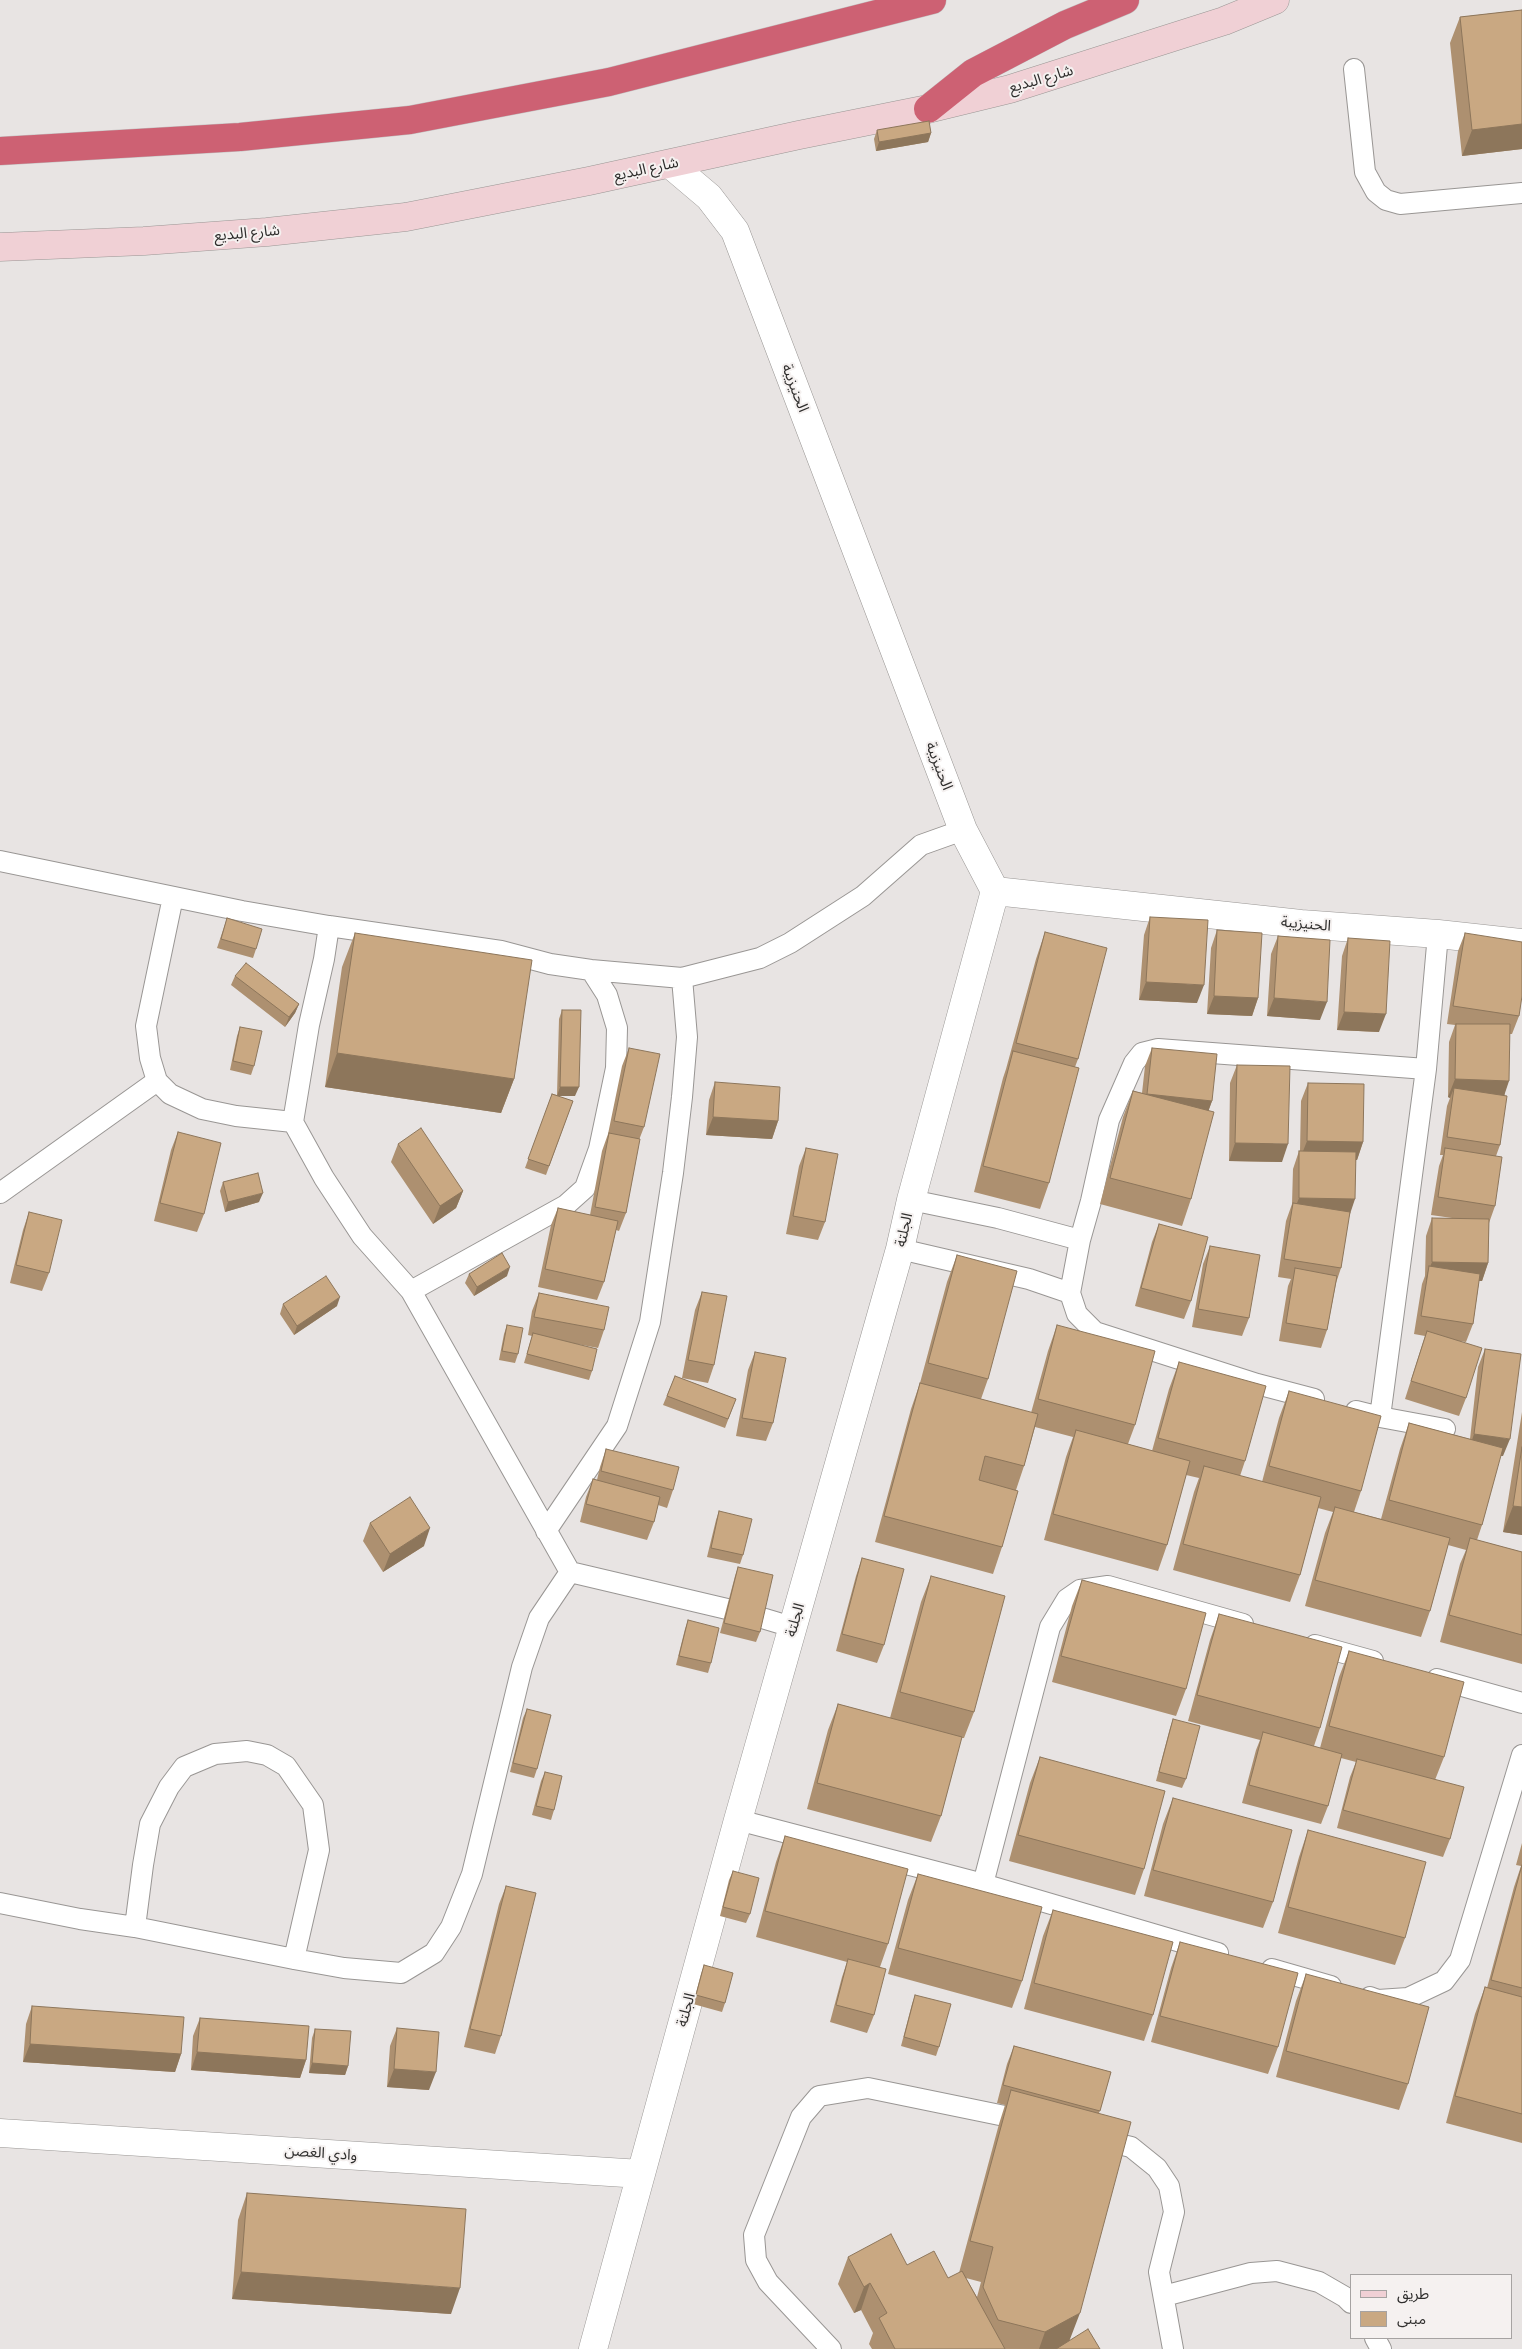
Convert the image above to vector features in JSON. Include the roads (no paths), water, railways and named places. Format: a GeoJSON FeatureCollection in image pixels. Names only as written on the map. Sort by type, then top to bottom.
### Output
{"type":"FeatureCollection","features":[{"type":"Feature","properties":{"kind":"highway"},"geometry":{"type":"LineString","coordinates":[[0,151],[240,137],[410,120],[608,82],[932,0]]}},
{"type":"Feature","properties":{"kind":"highway"},"geometry":{"type":"LineString","coordinates":[[928,109],[973,73],[1065,26],[1125,0]]}},
{"type":"Feature","properties":{"kind":"main road","name":"شارع البديع"},"geometry":{"type":"LineString","coordinates":[[0,247],[258,233],[406,217],[670,164],[928,109],[1010,89],[1107,60],[1224,21],[1275,0]]}},
{"type":"Feature","properties":{"kind":"street","name":"الحنيزيبة"},"geometry":{"type":"LineString","coordinates":[[670,164],[709,197],[735,231],[963,830],[995,891],[1301,924],[1438,934],[1522,943]]}},
{"type":"Feature","properties":{"kind":"street","name":"الجلتة"},"geometry":{"type":"LineString","coordinates":[[593,2349],[738,1820],[900,1249],[911,1200],[995,891]]}},
{"type":"Feature","properties":{"kind":"street","name":"وادي الغصن"},"geometry":{"type":"LineString","coordinates":[[0,2133],[641,2174]]}},
{"type":"Feature","properties":{"kind":"lane"},"geometry":{"type":"LineString","coordinates":[[1354,69],[1365,172],[1376,192],[1386,200],[1400,204],[1522,193]]}},
{"type":"Feature","properties":{"kind":"lane"},"geometry":{"type":"LineString","coordinates":[[0,861],[174,897],[329,926],[501,951],[550,964],[591,970],[682,978],[760,958],[790,943],[863,896],[921,845],[963,830]]}},
{"type":"Feature","properties":{"kind":"lane"},"geometry":{"type":"LineString","coordinates":[[174,897],[146,1026],[150,1058],[157,1081],[170,1094],[202,1108],[236,1116],[293,1122]]}},
{"type":"Feature","properties":{"kind":"lane"},"geometry":{"type":"LineString","coordinates":[[329,926],[324,960],[309,1025],[293,1122],[324,1178],[362,1236],[411,1291],[570,1572],[726,1609]]}},
{"type":"Feature","properties":{"kind":"lane"},"geometry":{"type":"LineString","coordinates":[[1380,1417],[1426,1068],[1438,934]]}},
{"type":"Feature","properties":{"kind":"lane"},"geometry":{"type":"LineString","coordinates":[[411,1291],[566,1206],[585,1188],[599,1149],[616,1060],[617,1028],[607,995],[591,970]]}},
{"type":"Feature","properties":{"kind":"lane"},"geometry":{"type":"LineString","coordinates":[[546,1531],[617,1426],[650,1322],[673,1173],[682,1097],[686,1037],[682,978]]}},
{"type":"Feature","properties":{"kind":"lane"},"geometry":{"type":"LineString","coordinates":[[1426,1068],[1158,1049],[1142,1053],[1134,1062],[1109,1120],[1091,1201],[1080,1240],[1070,1293],[1077,1314],[1095,1332],[1257,1384],[1380,1417],[1445,1429]]}},
{"type":"Feature","properties":{"kind":"lane"},"geometry":{"type":"LineString","coordinates":[[0,1193],[157,1081]]}},
{"type":"Feature","properties":{"kind":"lane"},"geometry":{"type":"LineString","coordinates":[[911,1200],[998,1218],[1080,1240]]}},
{"type":"Feature","properties":{"kind":"lane"},"geometry":{"type":"LineString","coordinates":[[900,1249],[1029,1279],[1070,1293]]}},
{"type":"Feature","properties":{"kind":"lane"},"geometry":{"type":"LineString","coordinates":[[0,1902],[80,1919],[135,1927],[344,1968],[401,1973],[434,1953],[451,1927],[472,1874],[522,1667],[539,1618],[570,1572]]}},
{"type":"Feature","properties":{"kind":"lane"},"geometry":{"type":"LineString","coordinates":[[983,1884],[1050,1626],[1067,1599],[1080,1590],[1108,1586],[1259,1629]]}},
{"type":"Feature","properties":{"kind":"lane"},"geometry":{"type":"LineString","coordinates":[[762,1618],[792,1627]]}},
{"type":"Feature","properties":{"kind":"lane"},"geometry":{"type":"LineString","coordinates":[[1296,1639],[1390,1666]]}},
{"type":"Feature","properties":{"kind":"lane"},"geometry":{"type":"LineString","coordinates":[[1418,1674],[1522,1703]]}},
{"type":"Feature","properties":{"kind":"lane"},"geometry":{"type":"LineString","coordinates":[[135,1927],[142,1866],[150,1824],[170,1787],[184,1767],[215,1754],[247,1751],[267,1755],[286,1766],[313,1805],[319,1850],[312,1890],[294,1959]]}},
{"type":"Feature","properties":{"kind":"lane"},"geometry":{"type":"LineString","coordinates":[[738,1820],[983,1884],[1378,2000],[1408,1998],[1444,1981],[1460,1960],[1522,1755]]}},
{"type":"Feature","properties":{"kind":"lane"},"geometry":{"type":"LineString","coordinates":[[831,2349],[768,2282],[756,2260],[754,2235],[801,2117],[819,2096],[868,2088],[1002,2114],[1048,2126]]}},
{"type":"Feature","properties":{"kind":"lane"},"geometry":{"type":"LineString","coordinates":[[1076,2133],[1131,2147],[1157,2168],[1169,2186],[1174,2212],[1159,2272],[1173,2349]]}},
{"type":"Feature","properties":{"kind":"lane"},"geometry":{"type":"LineString","coordinates":[[1164,2296],[1251,2273],[1277,2271],[1319,2282],[1350,2302]]}}]}
